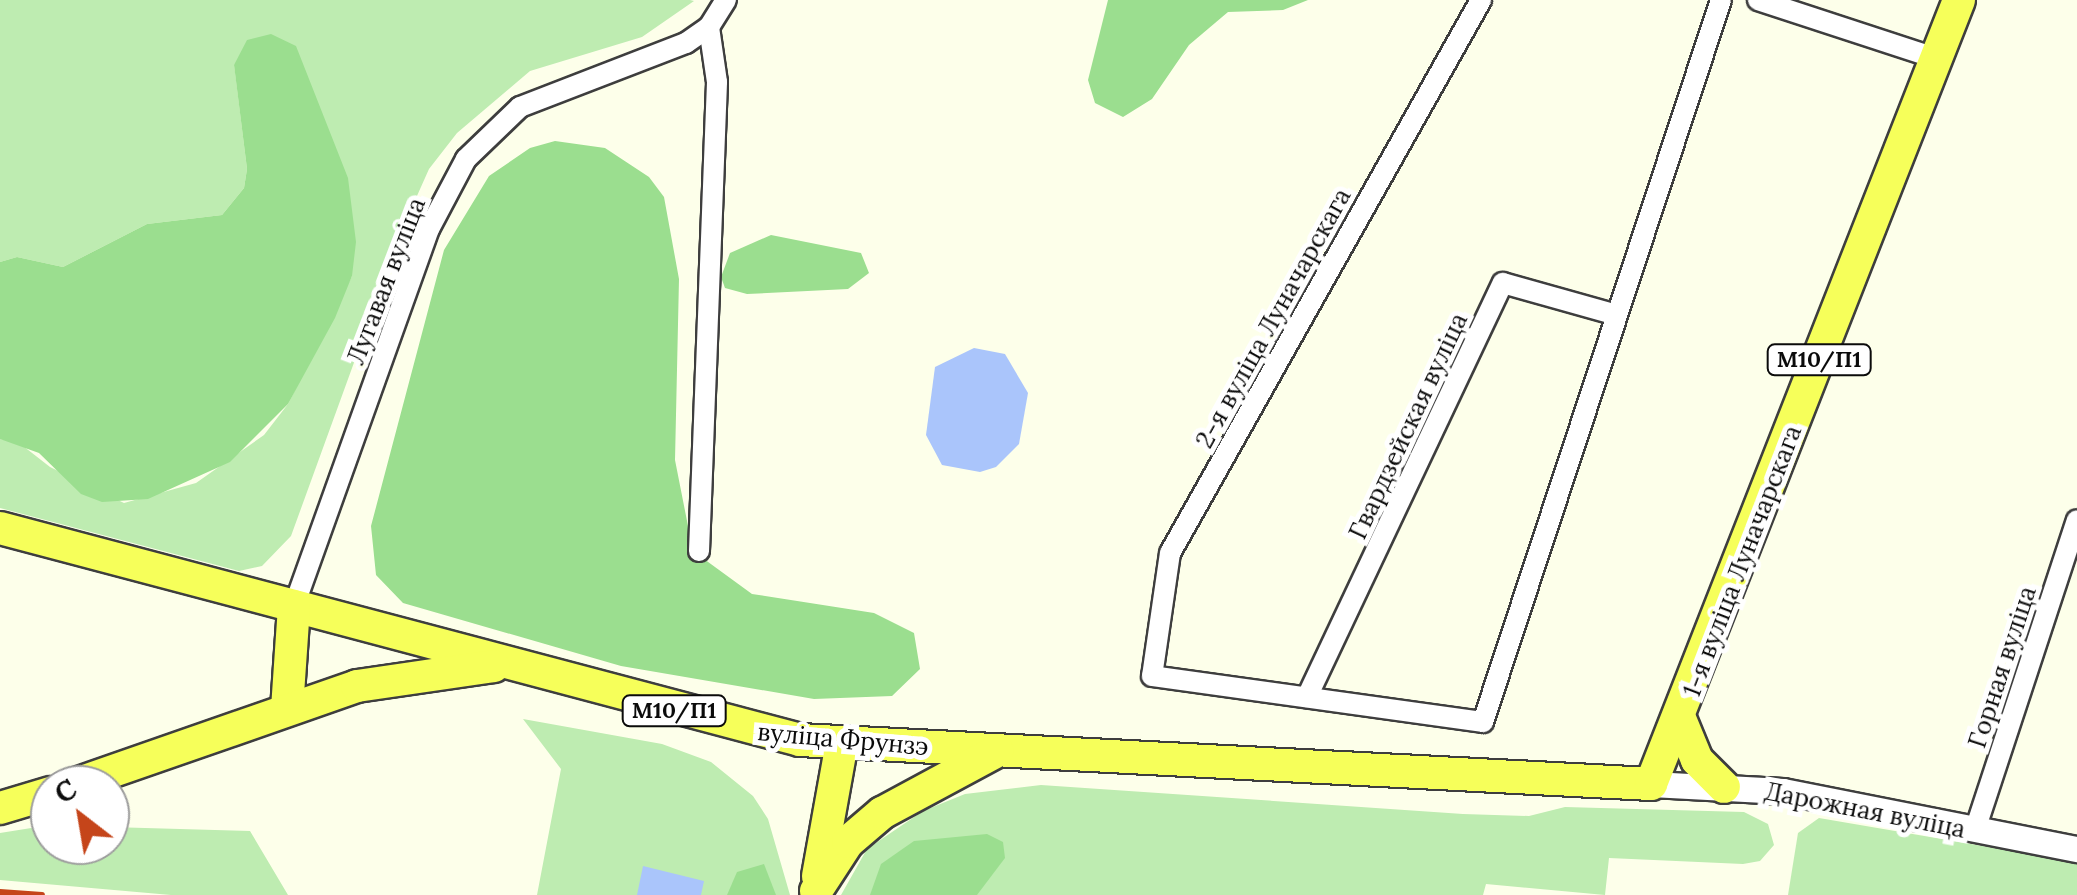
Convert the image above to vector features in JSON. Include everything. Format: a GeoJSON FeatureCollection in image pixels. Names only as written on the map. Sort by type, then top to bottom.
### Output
{"type":"FeatureCollection","features":[{"type":"Feature","properties":{"kind":"main road","name":"1-я вуліца Луначарскага"},"geometry":{"type":"LineString","coordinates":[[1651,784],[1681,721],[1959,0]]}},
{"type":"Feature","properties":{"kind":"main road","name":"вуліца Фрунзэ"},"geometry":{"type":"LineString","coordinates":[[0,528],[764,734],[842,743],[1651,784]]}},
{"type":"Feature","properties":{"kind":"main road"},"geometry":{"type":"LineString","coordinates":[[288,709],[294,606]]}},
{"type":"Feature","properties":{"kind":"main road","name":"М10/П1"},"geometry":{"type":"LineString","coordinates":[[130,765],[357,686],[508,665]]}},
{"type":"Feature","properties":{"kind":"main road"},"geometry":{"type":"LineString","coordinates":[[1681,721],[1697,760],[1724,787]]}},
{"type":"Feature","properties":{"kind":"main road"},"geometry":{"type":"LineString","coordinates":[[816,893],[842,743]]}},
{"type":"Feature","properties":{"kind":"main road"},"geometry":{"type":"LineString","coordinates":[[816,893],[848,842],[882,812],[998,751]]}},
{"type":"Feature","properties":{"kind":"main road"},"geometry":{"type":"LineString","coordinates":[[0,808],[30,799]]}},
{"type":"Feature","properties":{"kind":"street"},"geometry":{"type":"LineString","coordinates":[[698,550],[718,82],[709,28],[726,0]]}},
{"type":"Feature","properties":{"kind":"street","name":"2-я вуліца Луначарскага"},"geometry":{"type":"LineString","coordinates":[[1308,697],[1152,676],[1170,553],[1481,0]]}},
{"type":"Feature","properties":{"kind":"street"},"geometry":{"type":"LineString","coordinates":[[1308,697],[1483,722],[1721,0]]}},
{"type":"Feature","properties":{"kind":"street"},"geometry":{"type":"LineString","coordinates":[[1758,0],[1935,58]]}},
{"type":"Feature","properties":{"kind":"street","name":"Лугавая вуліца"},"geometry":{"type":"LineString","coordinates":[[294,606],[429,229],[466,159],[520,106],[655,56],[709,28]]}},
{"type":"Feature","properties":{"kind":"street","name":"Гвардзейская вуліца"},"geometry":{"type":"LineString","coordinates":[[1308,697],[1503,283],[1617,315]]}},
{"type":"Feature","properties":{"kind":"street","name":"Горная вуліца"},"geometry":{"type":"LineString","coordinates":[[1975,830],[2077,520]]}},
{"type":"Feature","properties":{"kind":"street","name":"Дарожная вуліца"},"geometry":{"type":"LineString","coordinates":[[1651,784],[1783,791],[2077,849]]}},
{"type":"Feature","properties":{"kind":"green space"},"geometry":{"type":"Polygon","coordinates":[[[0,0],[694,1],[642,37],[530,71],[457,133],[429,169],[404,225],[291,536],[262,566],[239,571],[0,508],[0,439],[18,442],[50,467],[124,503],[196,483],[264,435],[288,404],[352,276],[234,64],[247,169],[244,188],[222,215],[147,224],[63,267],[17,257],[0,262],[0,0]]]}},
{"type":"Feature","properties":{"kind":"green space"},"geometry":{"type":"Polygon","coordinates":[[[1108,0],[1308,0],[1283,10],[1228,12],[1189,45],[1152,99],[1123,117],[1095,103],[1088,80],[1108,0]]]}},
{"type":"Feature","properties":{"kind":"green space"},"geometry":{"type":"Polygon","coordinates":[[[271,34],[296,46],[348,178],[356,242],[352,276],[335,318],[288,404],[230,462],[148,499],[102,502],[81,494],[39,453],[0,439],[0,262],[17,257],[63,267],[147,224],[222,215],[244,188],[247,169],[234,65],[247,40],[271,34]]]}},
{"type":"Feature","properties":{"kind":"green space"},"geometry":{"type":"Polygon","coordinates":[[[555,141],[605,148],[649,177],[664,197],[679,279],[675,460],[689,531],[704,559],[752,594],[874,613],[914,633],[920,669],[892,696],[814,699],[621,666],[403,603],[376,575],[371,526],[444,250],[489,176],[530,148],[555,141]]]}},
{"type":"Feature","properties":{"kind":"green space"},"geometry":{"type":"Polygon","coordinates":[[[771,235],[861,253],[869,273],[848,289],[747,294],[725,288],[721,277],[730,253],[771,235]]]}},
{"type":"Feature","properties":{"kind":"green space"},"geometry":{"type":"Polygon","coordinates":[[[523,719],[662,744],[711,762],[753,796],[768,819],[790,895],[537,895],[561,769],[523,719]]]}},
{"type":"Feature","properties":{"kind":"green space"},"geometry":{"type":"Polygon","coordinates":[[[1041,785],[1463,814],[1529,816],[1565,807],[1744,812],[1768,824],[1774,845],[1760,861],[1743,864],[1609,858],[1605,895],[1486,884],[1483,895],[841,895],[867,849],[923,811],[965,794],[1041,785]]]}},
{"type":"Feature","properties":{"kind":"green space"},"geometry":{"type":"Polygon","coordinates":[[[1819,818],[2077,862],[2077,895],[1788,895],[1798,833],[1819,818]]]}},
{"type":"Feature","properties":{"kind":"green space"},"geometry":{"type":"Polygon","coordinates":[[[30,828],[30,865],[130,865],[130,828],[250,831],[288,895],[171,895],[0,880],[0,833],[30,828]]]}},
{"type":"Feature","properties":{"kind":"green space"},"geometry":{"type":"Polygon","coordinates":[[[987,834],[1003,842],[1005,858],[977,895],[870,895],[881,864],[914,841],[987,834]]]}},
{"type":"Feature","properties":{"kind":"green space"},"geometry":{"type":"Polygon","coordinates":[[[764,864],[776,895],[727,895],[737,872],[764,864]]]}},
{"type":"Feature","properties":{"kind":"water"},"geometry":{"type":"Polygon","coordinates":[[[974,348],[1005,354],[1028,393],[1019,444],[996,467],[980,472],[942,465],[926,435],[935,367],[974,348]]]}},
{"type":"Feature","properties":{"kind":"water"},"geometry":{"type":"Polygon","coordinates":[[[643,866],[704,881],[701,895],[637,895],[643,866]]]}},
{"type":"Feature","properties":{"kind":"railway"},"geometry":{"type":"LineString","coordinates":[[0,892],[42,895]]}}]}
